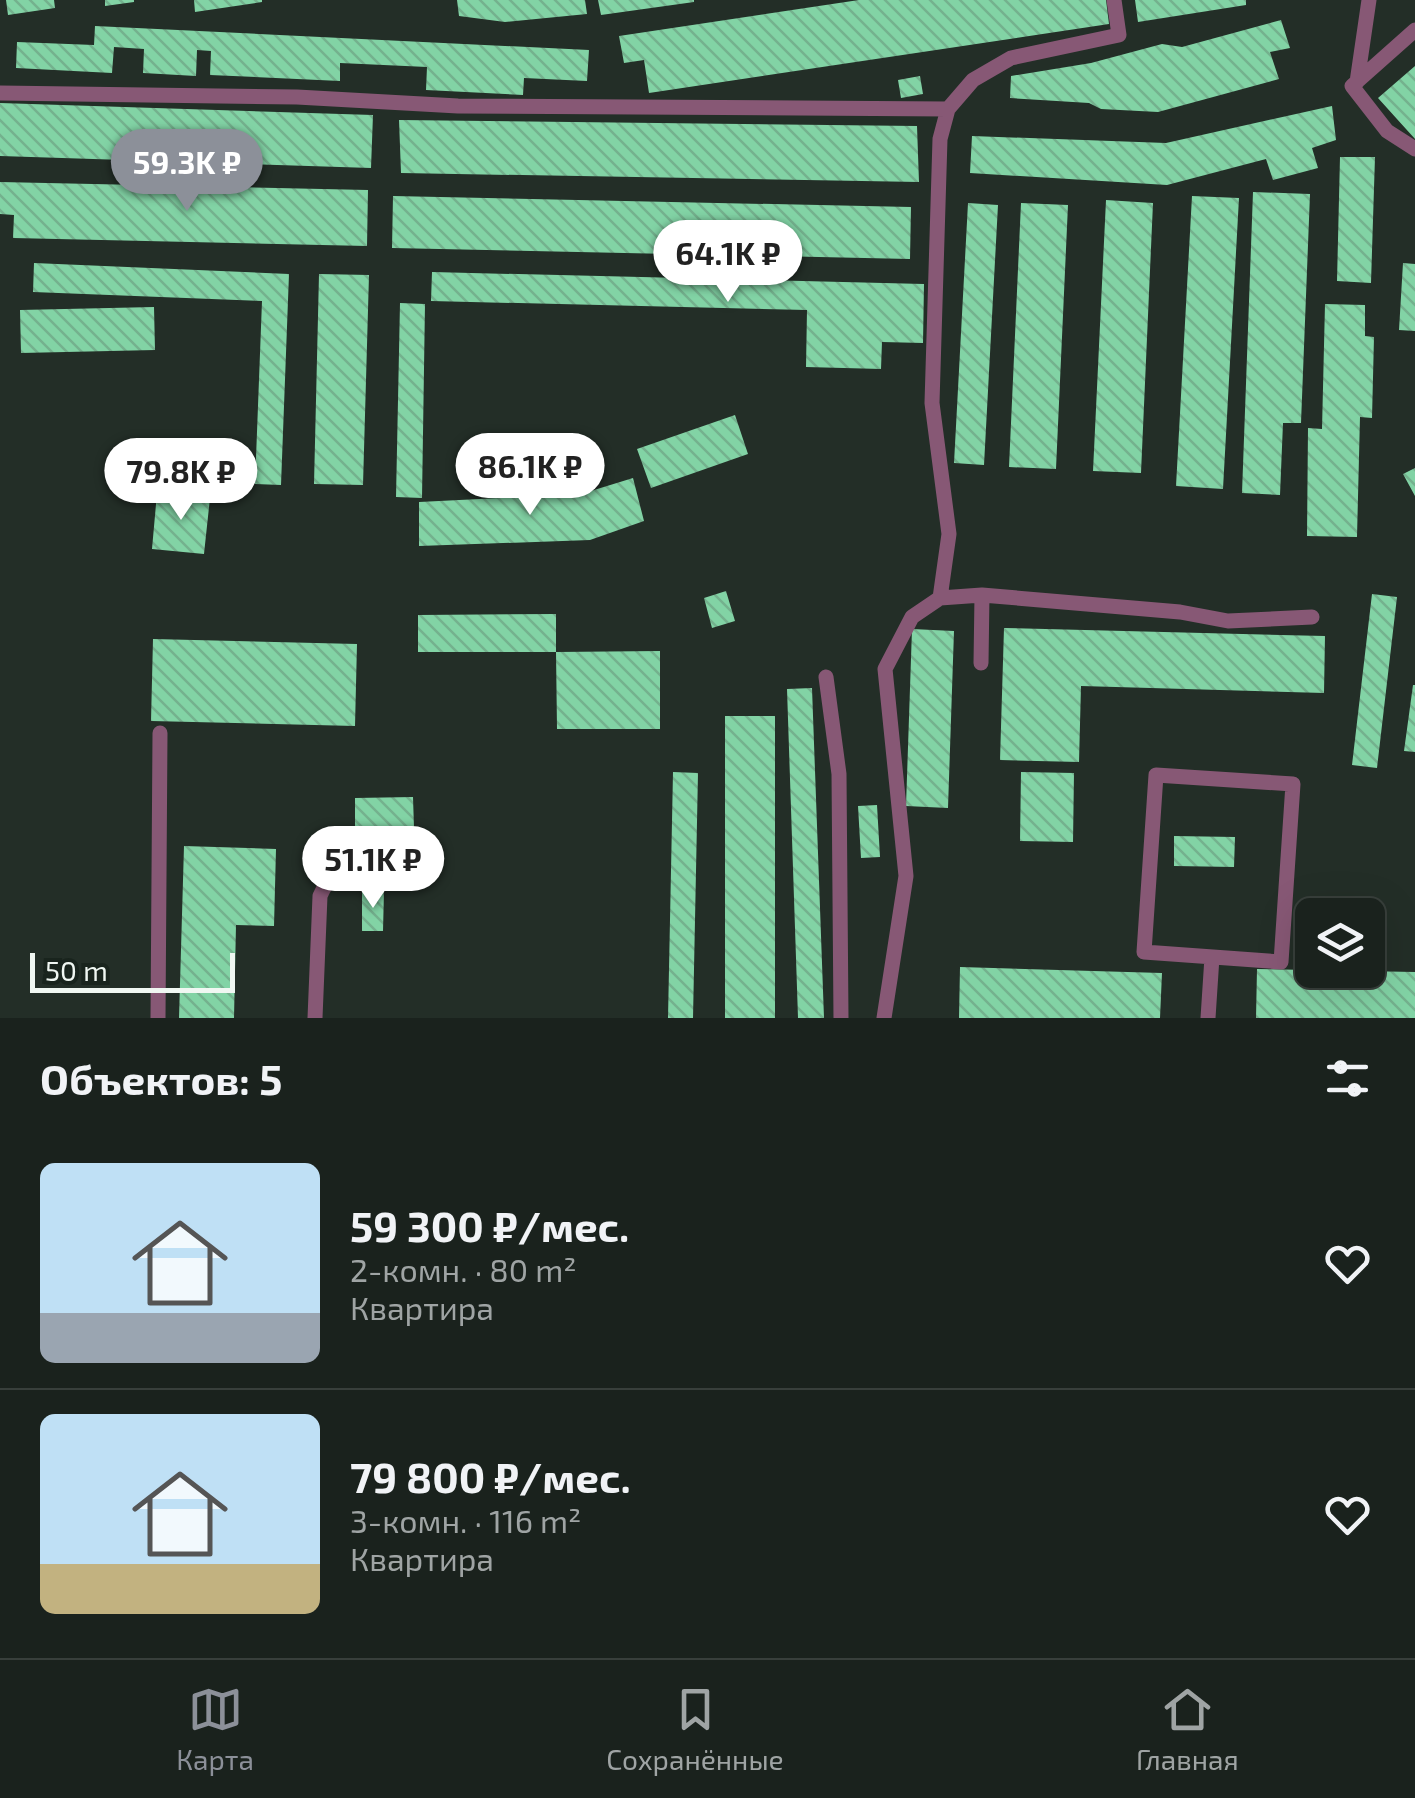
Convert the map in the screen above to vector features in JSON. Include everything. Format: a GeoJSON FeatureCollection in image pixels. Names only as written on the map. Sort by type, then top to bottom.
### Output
{"type":"FeatureCollection","features":[{"type":"Feature","properties":{"kind":"lane"},"geometry":{"type":"LineString","coordinates":[[940,598],[949,534],[932,403],[940,139],[948,109],[973,80],[1012,58],[1119,35],[1114,0]]}},
{"type":"Feature","properties":{"kind":"lane"},"geometry":{"type":"LineString","coordinates":[[1357,82],[1368,0]]}},
{"type":"Feature","properties":{"kind":"lane"},"geometry":{"type":"LineString","coordinates":[[1415,30],[1352,86],[1387,131],[1415,149]]}},
{"type":"Feature","properties":{"kind":"lane"},"geometry":{"type":"LineString","coordinates":[[0,92],[297,98],[458,106],[948,109]]}},
{"type":"Feature","properties":{"kind":"lane"},"geometry":{"type":"LineString","coordinates":[[981,663],[982,596]]}},
{"type":"Feature","properties":{"kind":"lane"},"geometry":{"type":"LineString","coordinates":[[884,1018],[906,876],[885,669],[912,617],[940,598],[982,596],[1180,612],[1228,621],[1312,618]]}},
{"type":"Feature","properties":{"kind":"lane"},"geometry":{"type":"LineString","coordinates":[[826,678],[839,774],[840,1018]]}},
{"type":"Feature","properties":{"kind":"lane"},"geometry":{"type":"LineString","coordinates":[[158,1018],[160,733]]}},
{"type":"Feature","properties":{"kind":"lane"},"geometry":{"type":"LineString","coordinates":[[1156,775],[1293,784],[1281,962],[1212,957],[1144,952],[1156,775]]}},
{"type":"Feature","properties":{"kind":"lane"},"geometry":{"type":"LineString","coordinates":[[315,1018],[320,896],[326,882],[334,876],[358,876]]}},
{"type":"Feature","properties":{"kind":"lane"},"geometry":{"type":"LineString","coordinates":[[1208,1018],[1212,957]]}},
{"type":"Feature","properties":{"kind":"building"},"geometry":{"type":"Polygon","coordinates":[[[6,0],[54,0],[55,8],[8,15],[6,0]]]}},
{"type":"Feature","properties":{"kind":"building"},"geometry":{"type":"Polygon","coordinates":[[[105,0],[134,0],[134,2],[105,6],[105,0]]]}},
{"type":"Feature","properties":{"kind":"building"},"geometry":{"type":"Polygon","coordinates":[[[194,0],[262,0],[262,2],[195,12],[194,0]]]}},
{"type":"Feature","properties":{"kind":"building"},"geometry":{"type":"Polygon","coordinates":[[[457,0],[585,0],[587,14],[505,22],[459,16],[457,0]]]}},
{"type":"Feature","properties":{"kind":"building"},"geometry":{"type":"Polygon","coordinates":[[[598,0],[694,0],[694,2],[601,15],[598,0]]]}},
{"type":"Feature","properties":{"kind":"building"},"geometry":{"type":"Polygon","coordinates":[[[859,0],[1106,0],[1109,24],[649,93],[644,60],[624,63],[619,36],[859,0]]]}},
{"type":"Feature","properties":{"kind":"building"},"geometry":{"type":"Polygon","coordinates":[[[1135,0],[1246,0],[1246,5],[1138,22],[1135,0]]]}},
{"type":"Feature","properties":{"kind":"building"},"geometry":{"type":"Polygon","coordinates":[[[1281,20],[1290,48],[1270,52],[1279,79],[1158,112],[1010,98],[1011,76],[1091,63],[1162,44],[1182,47],[1281,20]]]}},
{"type":"Feature","properties":{"kind":"building"},"geometry":{"type":"Polygon","coordinates":[[[95,26],[589,50],[587,81],[524,78],[523,95],[426,90],[427,67],[340,63],[340,81],[210,75],[211,51],[197,50],[196,76],[143,73],[144,49],[114,47],[112,73],[16,68],[17,42],[94,45],[95,26]]]}},
{"type":"Feature","properties":{"kind":"building"},"geometry":{"type":"Polygon","coordinates":[[[1415,66],[1415,139],[1378,98],[1415,66]]]}},
{"type":"Feature","properties":{"kind":"building"},"geometry":{"type":"Polygon","coordinates":[[[920,76],[923,94],[901,98],[898,80],[920,76]]]}},
{"type":"Feature","properties":{"kind":"building"},"geometry":{"type":"Polygon","coordinates":[[[0,103],[373,115],[371,168],[0,156],[0,103]]]}},
{"type":"Feature","properties":{"kind":"building"},"geometry":{"type":"Polygon","coordinates":[[[1332,106],[1336,140],[1312,148],[1318,168],[1273,180],[1266,159],[1167,185],[970,173],[972,136],[1166,143],[1332,106]]]}},
{"type":"Feature","properties":{"kind":"building"},"geometry":{"type":"Polygon","coordinates":[[[399,120],[917,126],[919,182],[401,173],[399,120]]]}},
{"type":"Feature","properties":{"kind":"building"},"geometry":{"type":"Polygon","coordinates":[[[1340,157],[1375,157],[1371,283],[1337,281],[1340,157]]]}},
{"type":"Feature","properties":{"kind":"building"},"geometry":{"type":"Polygon","coordinates":[[[0,182],[368,190],[367,246],[13,238],[14,215],[0,214],[0,182]]]}},
{"type":"Feature","properties":{"kind":"building"},"geometry":{"type":"Polygon","coordinates":[[[1253,192],[1310,194],[1301,423],[1283,423],[1280,495],[1242,493],[1253,192]]]}},
{"type":"Feature","properties":{"kind":"building"},"geometry":{"type":"Polygon","coordinates":[[[393,196],[911,207],[910,259],[392,248],[393,196]]]}},
{"type":"Feature","properties":{"kind":"building"},"geometry":{"type":"Polygon","coordinates":[[[1192,196],[1239,198],[1223,489],[1176,486],[1192,196]]]}},
{"type":"Feature","properties":{"kind":"building"},"geometry":{"type":"Polygon","coordinates":[[[1106,200],[1153,203],[1141,473],[1093,471],[1106,200]]]}},
{"type":"Feature","properties":{"kind":"building"},"geometry":{"type":"Polygon","coordinates":[[[968,203],[998,205],[984,465],[954,463],[968,203]]]}},
{"type":"Feature","properties":{"kind":"building"},"geometry":{"type":"Polygon","coordinates":[[[1021,203],[1068,205],[1056,469],[1009,467],[1021,203]]]}},
{"type":"Feature","properties":{"kind":"building"},"geometry":{"type":"Polygon","coordinates":[[[34,263],[289,274],[281,485],[255,484],[262,301],[33,292],[34,263]]]}},
{"type":"Feature","properties":{"kind":"building"},"geometry":{"type":"Polygon","coordinates":[[[1403,263],[1415,264],[1415,331],[1399,330],[1403,263]]]}},
{"type":"Feature","properties":{"kind":"building"},"geometry":{"type":"Polygon","coordinates":[[[432,272],[924,284],[923,343],[882,342],[881,369],[806,367],[807,310],[431,301],[432,272]]]}},
{"type":"Feature","properties":{"kind":"building"},"geometry":{"type":"Polygon","coordinates":[[[319,274],[369,275],[363,485],[314,484],[319,274]]]}},
{"type":"Feature","properties":{"kind":"building"},"geometry":{"type":"Polygon","coordinates":[[[400,303],[425,304],[422,498],[396,497],[400,303]]]}},
{"type":"Feature","properties":{"kind":"building"},"geometry":{"type":"Polygon","coordinates":[[[1325,304],[1365,305],[1365,336],[1374,337],[1372,418],[1360,417],[1357,537],[1307,536],[1308,428],[1322,429],[1325,304]]]}},
{"type":"Feature","properties":{"kind":"building"},"geometry":{"type":"Polygon","coordinates":[[[154,307],[155,350],[21,353],[20,310],[154,307]]]}},
{"type":"Feature","properties":{"kind":"building"},"geometry":{"type":"Polygon","coordinates":[[[735,415],[748,454],[651,488],[637,449],[735,415]]]}},
{"type":"Feature","properties":{"kind":"building"},"geometry":{"type":"Polygon","coordinates":[[[1415,468],[1415,496],[1403,474],[1415,468]]]}},
{"type":"Feature","properties":{"kind":"building"},"geometry":{"type":"Polygon","coordinates":[[[633,478],[644,521],[590,540],[419,546],[419,502],[581,494],[633,478]]]}},
{"type":"Feature","properties":{"kind":"building"},"geometry":{"type":"Polygon","coordinates":[[[157,493],[210,498],[204,554],[152,549],[157,493]]]}},
{"type":"Feature","properties":{"kind":"building"},"geometry":{"type":"Polygon","coordinates":[[[726,591],[735,621],[712,628],[704,598],[726,591]]]}},
{"type":"Feature","properties":{"kind":"building"},"geometry":{"type":"Polygon","coordinates":[[[1372,594],[1397,597],[1377,768],[1352,765],[1372,594]]]}},
{"type":"Feature","properties":{"kind":"building"},"geometry":{"type":"Polygon","coordinates":[[[556,614],[556,652],[418,652],[418,615],[556,614]]]}},
{"type":"Feature","properties":{"kind":"building"},"geometry":{"type":"Polygon","coordinates":[[[1004,628],[1325,636],[1324,693],[1081,686],[1079,762],[1000,760],[1004,628]]]}},
{"type":"Feature","properties":{"kind":"building"},"geometry":{"type":"Polygon","coordinates":[[[912,629],[954,631],[948,808],[906,806],[912,629]]]}},
{"type":"Feature","properties":{"kind":"building"},"geometry":{"type":"Polygon","coordinates":[[[153,639],[357,644],[355,726],[151,721],[153,639]]]}},
{"type":"Feature","properties":{"kind":"building"},"geometry":{"type":"Polygon","coordinates":[[[660,651],[660,729],[557,729],[556,652],[660,651]]]}},
{"type":"Feature","properties":{"kind":"building"},"geometry":{"type":"Polygon","coordinates":[[[1415,685],[1415,752],[1404,751],[1415,685]]]}},
{"type":"Feature","properties":{"kind":"building"},"geometry":{"type":"Polygon","coordinates":[[[812,688],[824,1018],[798,1018],[787,689],[812,688]]]}},
{"type":"Feature","properties":{"kind":"building"},"geometry":{"type":"Polygon","coordinates":[[[725,716],[775,716],[775,1018],[725,1018],[725,716]]]}},
{"type":"Feature","properties":{"kind":"building"},"geometry":{"type":"Polygon","coordinates":[[[673,772],[698,773],[693,1018],[668,1018],[673,772]]]}},
{"type":"Feature","properties":{"kind":"building"},"geometry":{"type":"Polygon","coordinates":[[[1021,772],[1074,773],[1073,842],[1020,841],[1021,772]]]}},
{"type":"Feature","properties":{"kind":"building"},"geometry":{"type":"Polygon","coordinates":[[[413,797],[414,828],[355,830],[355,798],[413,797]]]}},
{"type":"Feature","properties":{"kind":"building"},"geometry":{"type":"Polygon","coordinates":[[[877,805],[880,857],[861,858],[858,806],[877,805]]]}},
{"type":"Feature","properties":{"kind":"building"},"geometry":{"type":"Polygon","coordinates":[[[1174,836],[1235,837],[1234,867],[1174,866],[1174,836]]]}},
{"type":"Feature","properties":{"kind":"building"},"geometry":{"type":"Polygon","coordinates":[[[184,846],[276,849],[274,926],[236,925],[234,1018],[179,1018],[184,846]]]}},
{"type":"Feature","properties":{"kind":"building"},"geometry":{"type":"Polygon","coordinates":[[[362,890],[384,891],[383,931],[362,931],[362,890]]]}},
{"type":"Feature","properties":{"kind":"building"},"geometry":{"type":"Polygon","coordinates":[[[960,967],[1162,973],[1160,1018],[959,1018],[960,967]]]}},
{"type":"Feature","properties":{"kind":"building"},"geometry":{"type":"Polygon","coordinates":[[[1257,969],[1295,970],[1295,988],[1385,988],[1385,971],[1415,972],[1415,1018],[1256,1018],[1257,969]]]}}]}
